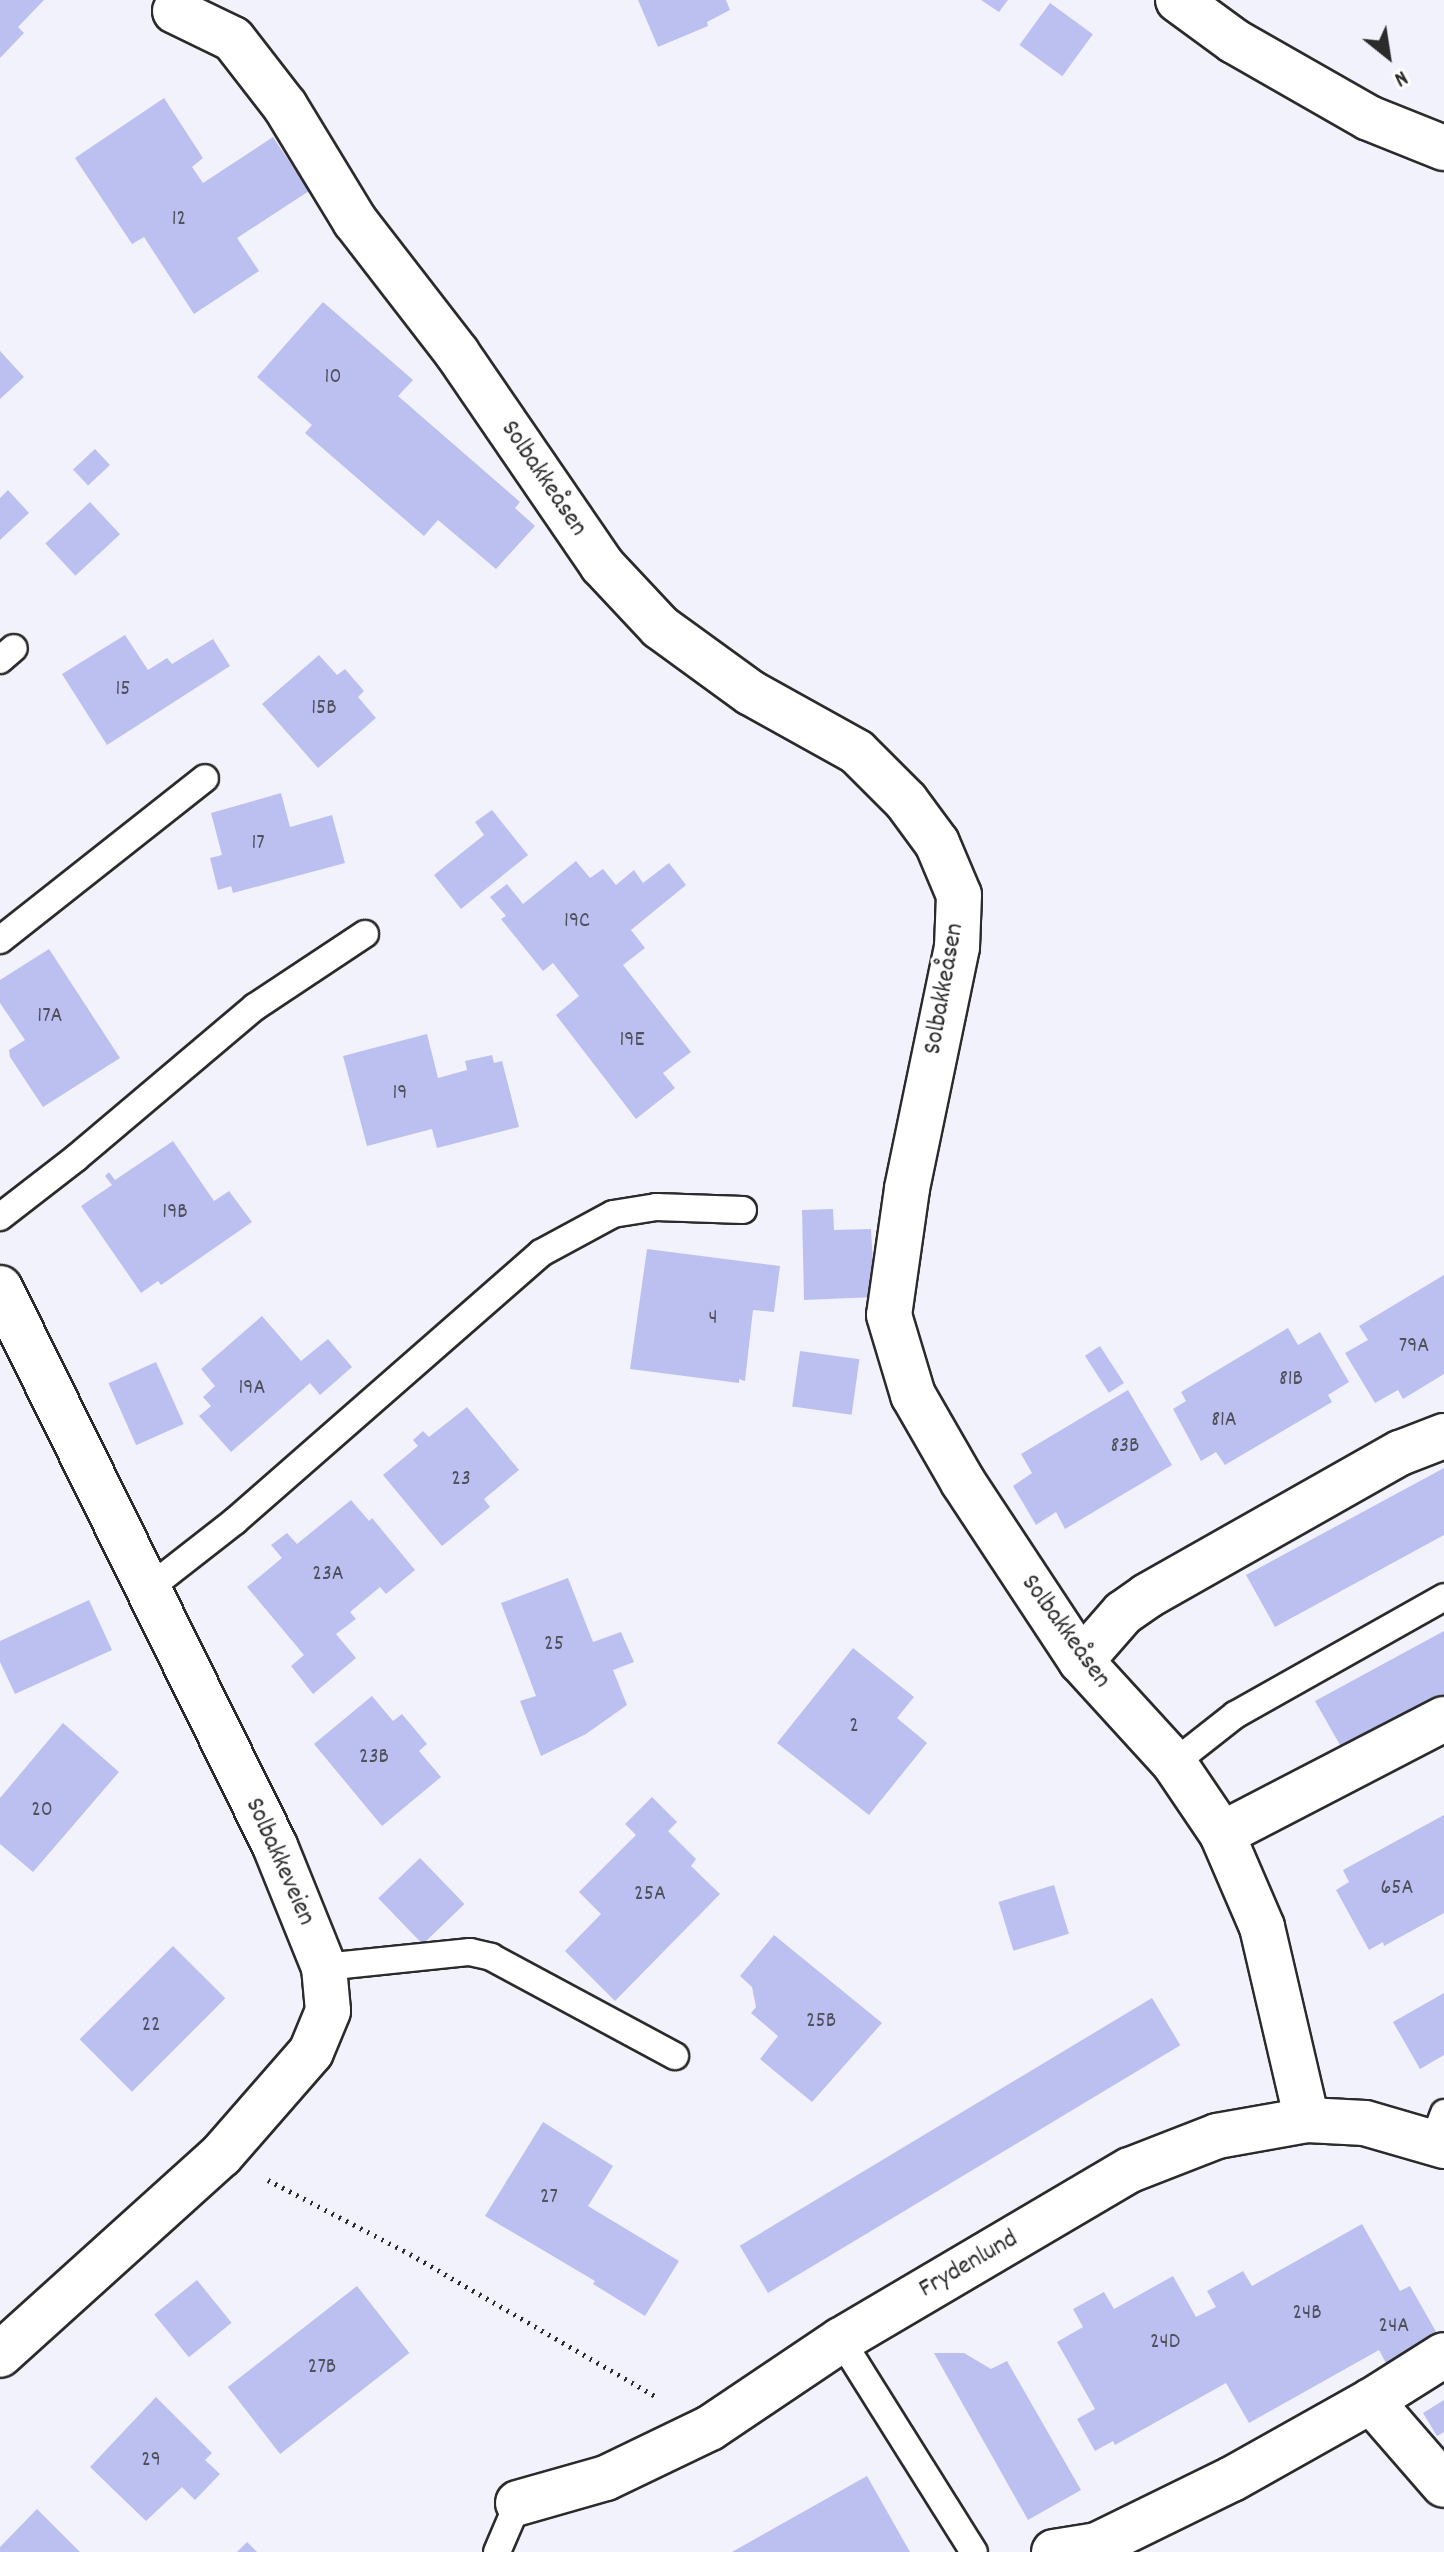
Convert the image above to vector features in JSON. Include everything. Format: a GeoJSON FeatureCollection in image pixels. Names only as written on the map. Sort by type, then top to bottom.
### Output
{"type":"FeatureCollection","features":[{"type":"Feature","properties":{"kind":"street"},"geometry":{"type":"LineString","coordinates":[[1178,0],[1234,41],[1369,118],[1444,148]]}},
{"type":"Feature","properties":{"kind":"street","name":"Solbakkeåsen"},"geometry":{"type":"LineString","coordinates":[[175,11],[233,39],[285,106],[355,221],[457,353],[602,565],[660,627],[751,693],[857,752],[906,801],[937,843],[959,895],[957,947],[907,1189],[889,1315],[913,1395],[963,1482],[1081,1661],[1174,1763],[1222,1834],[1262,1927],[1307,2120]]}},
{"type":"Feature","properties":{"kind":"street","name":"Solbakkeveien"},"geometry":{"type":"LineString","coordinates":[[0,1288],[275,1846],[324,1967],[328,2011],[311,2052],[221,2155],[0,2355]]}},
{"type":"Feature","properties":{"kind":"street"},"geometry":{"type":"LineString","coordinates":[[1081,1661],[1123,1613],[1147,1596],[1400,1453],[1444,1436]]}},
{"type":"Feature","properties":{"kind":"street"},"geometry":{"type":"LineString","coordinates":[[1222,1834],[1444,1719]]}},
{"type":"Feature","properties":{"kind":"street","name":"Frydenlund"},"geometry":{"type":"LineString","coordinates":[[518,2503],[606,2478],[710,2428],[841,2340],[1130,2170],[1217,2136],[1307,2120],[1365,2123],[1440,2134]]}},
{"type":"Feature","properties":{"kind":"street"},"geometry":{"type":"LineString","coordinates":[[1054,2552],[1097,2545],[1232,2479],[1371,2401],[1444,2355]]}},
{"type":"Feature","properties":{"kind":"street"},"geometry":{"type":"LineString","coordinates":[[1371,2401],[1444,2485]]}},
{"type":"Feature","properties":{"kind":"lane"},"geometry":{"type":"LineString","coordinates":[[0,940],[205,778]]}},
{"type":"Feature","properties":{"kind":"lane"},"geometry":{"type":"LineString","coordinates":[[0,1217],[76,1158],[255,1007],[365,934]]}},
{"type":"Feature","properties":{"kind":"lane"},"geometry":{"type":"LineString","coordinates":[[148,1589],[235,1521],[541,1253],[613,1214],[656,1207],[743,1210]]}},
{"type":"Feature","properties":{"kind":"lane"},"geometry":{"type":"LineString","coordinates":[[1174,1763],[1235,1715],[1444,1597]]}},
{"type":"Feature","properties":{"kind":"lane"},"geometry":{"type":"LineString","coordinates":[[324,1967],[470,1952],[491,1957],[675,2056]]}},
{"type":"Feature","properties":{"kind":"lane"},"geometry":{"type":"LineString","coordinates":[[841,2340],[974,2552]]}},
{"type":"Feature","properties":{"kind":"lane"},"geometry":{"type":"LineString","coordinates":[[497,2552],[518,2503]]}},
{"type":"Feature","properties":{"kind":"path"},"geometry":{"type":"LineString","coordinates":[[221,2155],[410,2254],[710,2428]]}},
{"type":"Feature","properties":{"kind":"building"},"geometry":{"type":"Polygon","coordinates":[[[0,0],[44,0],[18,27],[24,33],[0,58],[0,0]]]}},
{"type":"Feature","properties":{"kind":"building"},"geometry":{"type":"Polygon","coordinates":[[[638,0],[726,0],[730,10],[707,22],[708,26],[658,47],[638,0]]]}},
{"type":"Feature","properties":{"kind":"building"},"geometry":{"type":"Polygon","coordinates":[[[981,0],[1008,0],[999,12],[981,0]]]}},
{"type":"Feature","properties":{"kind":"building"},"geometry":{"type":"Polygon","coordinates":[[[1050,3],[1093,34],[1062,76],[1019,45],[1050,3]]]}},
{"type":"Feature","properties":{"kind":"building"},"geometry":{"type":"Polygon","coordinates":[[[164,98],[203,158],[192,167],[203,183],[273,137],[309,191],[237,238],[259,271],[194,314],[144,237],[132,244],[75,158],[164,98]]]}},
{"type":"Feature","properties":{"kind":"building"},"geometry":{"type":"Polygon","coordinates":[[[323,302],[413,380],[398,396],[520,502],[515,508],[535,526],[496,569],[438,520],[424,536],[305,433],[312,425],[257,377],[323,302]]]}},
{"type":"Feature","properties":{"kind":"building"},"geometry":{"type":"Polygon","coordinates":[[[0,351],[24,377],[0,399],[0,351]]]}},
{"type":"Feature","properties":{"kind":"building"},"geometry":{"type":"Polygon","coordinates":[[[95,449],[110,465],[88,486],[73,469],[95,449]]]}},
{"type":"Feature","properties":{"kind":"building"},"geometry":{"type":"Polygon","coordinates":[[[8,490],[29,513],[0,540],[0,498],[8,490]]]}},
{"type":"Feature","properties":{"kind":"building"},"geometry":{"type":"Polygon","coordinates":[[[90,502],[120,534],[75,576],[45,544],[90,502]]]}},
{"type":"Feature","properties":{"kind":"building"},"geometry":{"type":"Polygon","coordinates":[[[125,635],[148,670],[167,658],[172,664],[213,639],[230,666],[107,745],[62,674],[125,635]]]}},
{"type":"Feature","properties":{"kind":"building"},"geometry":{"type":"Polygon","coordinates":[[[319,655],[337,675],[345,669],[364,691],[358,697],[376,718],[318,768],[262,704],[319,655]]]}},
{"type":"Feature","properties":{"kind":"building"},"geometry":{"type":"Polygon","coordinates":[[[281,793],[290,827],[332,815],[345,863],[233,893],[231,886],[218,890],[210,858],[222,855],[211,813],[281,793]]]}},
{"type":"Feature","properties":{"kind":"building"},"geometry":{"type":"Polygon","coordinates":[[[492,810],[528,855],[461,909],[434,875],[484,835],[475,822],[492,810]]]}},
{"type":"Feature","properties":{"kind":"building"},"geometry":{"type":"Polygon","coordinates":[[[576,861],[590,878],[603,869],[616,885],[634,870],[643,883],[669,863],[686,885],[631,930],[645,948],[623,965],[691,1052],[663,1073],[675,1088],[636,1119],[556,1015],[579,996],[553,963],[543,971],[501,919],[506,916],[490,897],[507,884],[523,904],[576,861]]]}},
{"type":"Feature","properties":{"kind":"building"},"geometry":{"type":"Polygon","coordinates":[[[49,949],[120,1058],[43,1107],[10,1057],[9,1050],[25,1040],[0,1003],[0,980],[49,949]]]}},
{"type":"Feature","properties":{"kind":"building"},"geometry":{"type":"Polygon","coordinates":[[[427,1034],[438,1078],[467,1070],[465,1061],[492,1055],[494,1063],[502,1061],[519,1127],[437,1148],[432,1129],[367,1146],[343,1056],[427,1034]]]}},
{"type":"Feature","properties":{"kind":"building"},"geometry":{"type":"Polygon","coordinates":[[[173,1141],[214,1201],[229,1191],[252,1222],[161,1285],[158,1281],[141,1293],[81,1206],[112,1185],[105,1176],[109,1172],[115,1180],[173,1141]]]}},
{"type":"Feature","properties":{"kind":"building"},"geometry":{"type":"Polygon","coordinates":[[[833,1209],[834,1230],[871,1229],[875,1297],[804,1300],[802,1210],[833,1209]]]}},
{"type":"Feature","properties":{"kind":"building"},"geometry":{"type":"Polygon","coordinates":[[[647,1249],[780,1266],[774,1312],[753,1310],[745,1381],[739,1379],[739,1383],[630,1369],[647,1249]]]}},
{"type":"Feature","properties":{"kind":"building"},"geometry":{"type":"Polygon","coordinates":[[[1444,1275],[1444,1374],[1403,1399],[1398,1390],[1375,1403],[1345,1353],[1368,1340],[1359,1326],[1444,1275]]]}},
{"type":"Feature","properties":{"kind":"building"},"geometry":{"type":"Polygon","coordinates":[[[262,1316],[301,1361],[328,1339],[352,1367],[320,1395],[310,1383],[231,1452],[199,1416],[211,1406],[203,1397],[215,1386],[201,1369],[262,1316]]]}},
{"type":"Feature","properties":{"kind":"building"},"geometry":{"type":"Polygon","coordinates":[[[1288,1328],[1298,1345],[1320,1332],[1349,1382],[1328,1395],[1332,1402],[1225,1465],[1216,1452],[1201,1461],[1173,1409],[1186,1401],[1181,1392],[1288,1328]]]}},
{"type":"Feature","properties":{"kind":"building"},"geometry":{"type":"Polygon","coordinates":[[[1100,1346],[1124,1383],[1109,1393],[1085,1356],[1100,1346]]]}},
{"type":"Feature","properties":{"kind":"building"},"geometry":{"type":"Polygon","coordinates":[[[800,1351],[859,1359],[852,1415],[792,1406],[800,1351]]]}},
{"type":"Feature","properties":{"kind":"building"},"geometry":{"type":"Polygon","coordinates":[[[156,1362],[184,1424],[136,1445],[108,1383],[156,1362]]]}},
{"type":"Feature","properties":{"kind":"building"},"geometry":{"type":"Polygon","coordinates":[[[1128,1390],[1172,1465],[1065,1529],[1056,1512],[1036,1525],[1013,1486],[1032,1473],[1021,1454],[1128,1390]]]}},
{"type":"Feature","properties":{"kind":"building"},"geometry":{"type":"Polygon","coordinates":[[[467,1407],[519,1470],[484,1499],[490,1507],[442,1546],[383,1475],[418,1446],[413,1440],[423,1431],[429,1437],[467,1407]]]}},
{"type":"Feature","properties":{"kind":"building"},"geometry":{"type":"Polygon","coordinates":[[[1444,1468],[1444,1535],[1275,1627],[1246,1575],[1444,1468]]]}},
{"type":"Feature","properties":{"kind":"building"},"geometry":{"type":"Polygon","coordinates":[[[351,1500],[369,1521],[372,1518],[415,1570],[386,1594],[380,1587],[350,1612],[356,1619],[336,1634],[356,1658],[313,1694],[291,1666],[304,1655],[247,1587],[282,1558],[271,1545],[287,1533],[297,1544],[351,1500]]]}},
{"type":"Feature","properties":{"kind":"building"},"geometry":{"type":"Polygon","coordinates":[[[568,1578],[593,1642],[621,1632],[634,1662],[613,1670],[627,1705],[586,1734],[541,1756],[520,1701],[536,1696],[501,1603],[568,1578]]]}},
{"type":"Feature","properties":{"kind":"building"},"geometry":{"type":"Polygon","coordinates":[[[89,1600],[112,1650],[15,1694],[0,1662],[0,1641],[89,1600]]]}},
{"type":"Feature","properties":{"kind":"building"},"geometry":{"type":"Polygon","coordinates":[[[1444,1631],[1444,1697],[1344,1752],[1315,1701],[1444,1631]]]}},
{"type":"Feature","properties":{"kind":"building"},"geometry":{"type":"Polygon","coordinates":[[[853,1648],[914,1697],[897,1718],[927,1743],[869,1815],[777,1743],[853,1648]]]}},
{"type":"Feature","properties":{"kind":"building"},"geometry":{"type":"Polygon","coordinates":[[[372,1696],[393,1721],[402,1714],[427,1744],[419,1751],[441,1777],[382,1826],[314,1744],[372,1696]]]}},
{"type":"Feature","properties":{"kind":"building"},"geometry":{"type":"Polygon","coordinates":[[[63,1723],[119,1772],[33,1872],[0,1844],[0,1798],[63,1723]]]}},
{"type":"Feature","properties":{"kind":"building"},"geometry":{"type":"Polygon","coordinates":[[[652,1797],[677,1822],[668,1831],[696,1859],[691,1866],[720,1894],[615,2001],[565,1951],[601,1914],[579,1892],[636,1835],[625,1824],[652,1797]]]}},
{"type":"Feature","properties":{"kind":"building"},"geometry":{"type":"Polygon","coordinates":[[[1444,1815],[1444,1913],[1384,1946],[1383,1942],[1369,1950],[1336,1890],[1349,1882],[1343,1870],[1444,1815]]]}},
{"type":"Feature","properties":{"kind":"building"},"geometry":{"type":"Polygon","coordinates":[[[420,1858],[464,1904],[423,1944],[378,1898],[420,1858]]]}},
{"type":"Feature","properties":{"kind":"building"},"geometry":{"type":"Polygon","coordinates":[[[1054,1885],[1069,1934],[1013,1951],[999,1902],[1054,1885]]]}},
{"type":"Feature","properties":{"kind":"building"},"geometry":{"type":"Polygon","coordinates":[[[774,1935],[882,2023],[812,2102],[760,2059],[778,2036],[751,2013],[756,2007],[752,1987],[740,1976],[774,1935]]]}},
{"type":"Feature","properties":{"kind":"building"},"geometry":{"type":"Polygon","coordinates":[[[173,1946],[225,1998],[132,2092],[80,2039],[173,1946]]]}},
{"type":"Feature","properties":{"kind":"building"},"geometry":{"type":"Polygon","coordinates":[[[1444,1993],[1444,2055],[1420,2069],[1393,2022],[1444,1993]]]}},
{"type":"Feature","properties":{"kind":"building"},"geometry":{"type":"Polygon","coordinates":[[[1152,1998],[1180,2045],[768,2293],[740,2246],[1152,1998]]]}},
{"type":"Feature","properties":{"kind":"building"},"geometry":{"type":"Polygon","coordinates":[[[543,2122],[613,2166],[588,2206],[679,2261],[645,2316],[593,2284],[595,2281],[485,2216],[543,2122]]]}},
{"type":"Feature","properties":{"kind":"building"},"geometry":{"type":"Polygon","coordinates":[[[1362,2224],[1400,2291],[1410,2286],[1439,2337],[1387,2365],[1379,2350],[1249,2423],[1226,2383],[1115,2445],[1113,2441],[1095,2451],[1077,2419],[1095,2409],[1057,2342],[1083,2327],[1073,2309],[1104,2292],[1114,2309],[1173,2276],[1196,2317],[1216,2307],[1207,2291],[1243,2271],[1252,2286],[1362,2224]]]}},
{"type":"Feature","properties":{"kind":"building"},"geometry":{"type":"Polygon","coordinates":[[[197,2280],[232,2323],[189,2357],[154,2315],[197,2280]]]}},
{"type":"Feature","properties":{"kind":"building"},"geometry":{"type":"Polygon","coordinates":[[[357,2286],[409,2353],[280,2454],[228,2387],[357,2286]]]}},
{"type":"Feature","properties":{"kind":"building"},"geometry":{"type":"Polygon","coordinates":[[[934,2353],[964,2353],[991,2369],[1007,2361],[1081,2490],[1028,2520],[934,2353]]]}},
{"type":"Feature","properties":{"kind":"building"},"geometry":{"type":"Polygon","coordinates":[[[156,2397],[212,2453],[205,2460],[220,2474],[195,2500],[182,2487],[146,2521],[90,2467],[156,2397]]]}},
{"type":"Feature","properties":{"kind":"building"},"geometry":{"type":"Polygon","coordinates":[[[1444,2400],[1444,2432],[1437,2436],[1423,2413],[1444,2400]]]}},
{"type":"Feature","properties":{"kind":"building"},"geometry":{"type":"Polygon","coordinates":[[[867,2476],[910,2552],[732,2552],[810,2508],[867,2476]]]}},
{"type":"Feature","properties":{"kind":"building"},"geometry":{"type":"Polygon","coordinates":[[[37,2509],[80,2552],[0,2552],[0,2547],[37,2509]]]}},
{"type":"Feature","properties":{"kind":"building"},"geometry":{"type":"Polygon","coordinates":[[[247,2542],[257,2552],[237,2552],[247,2542]]]}}]}
